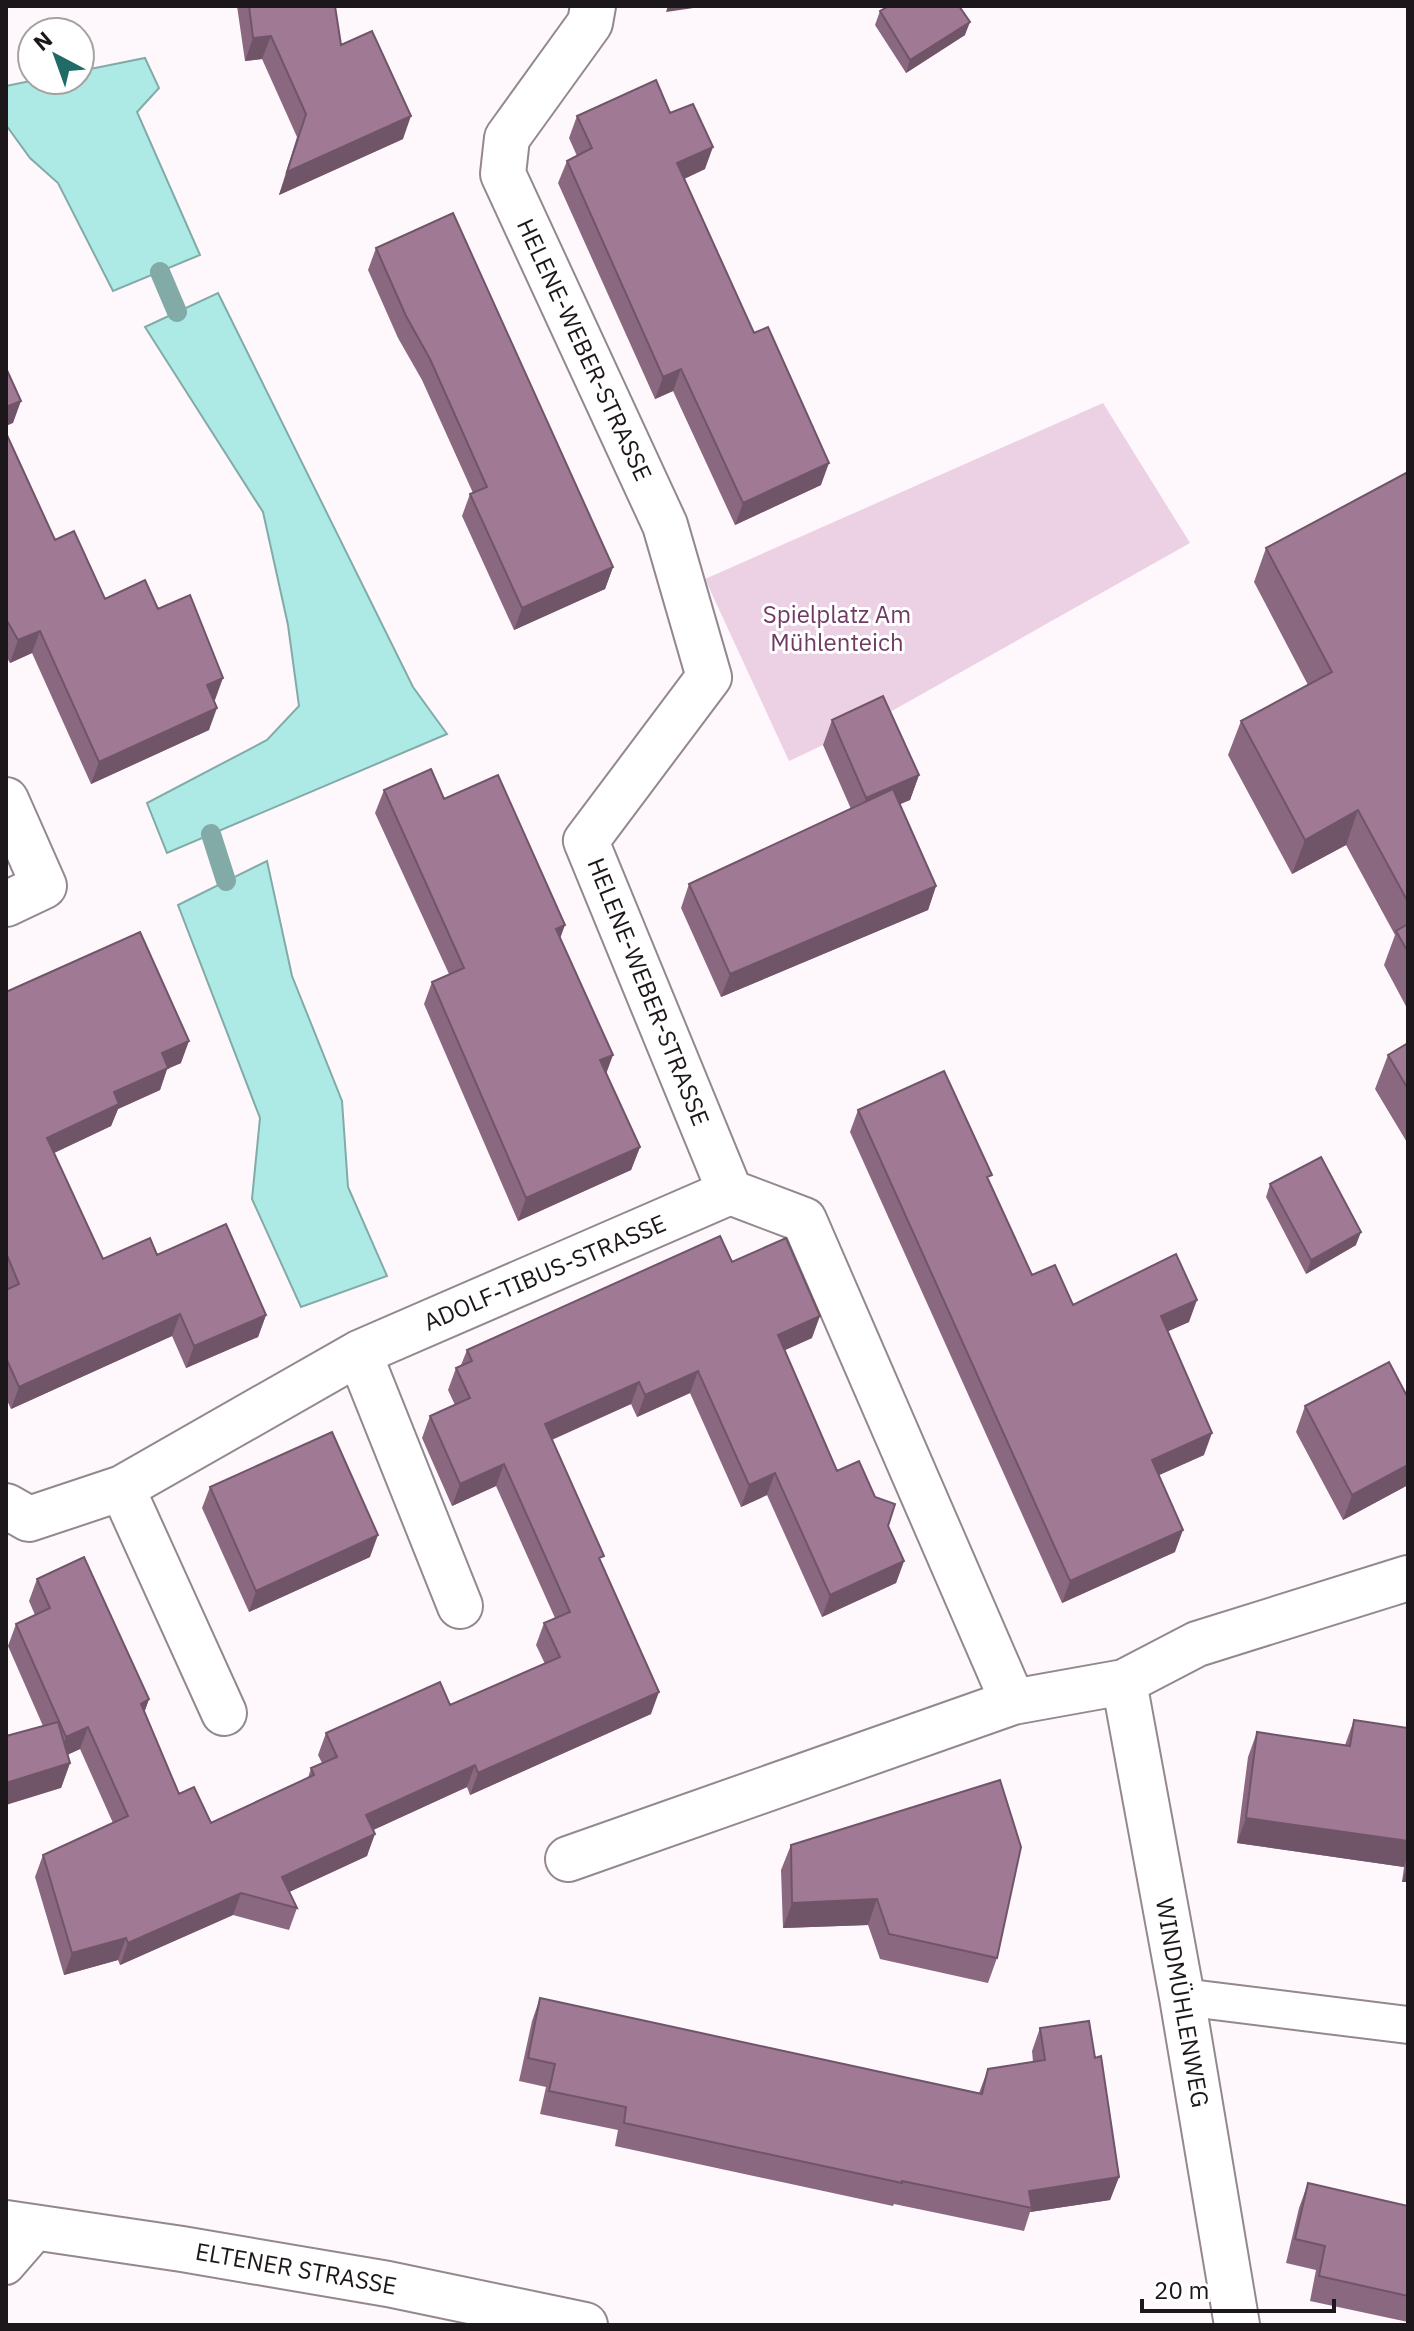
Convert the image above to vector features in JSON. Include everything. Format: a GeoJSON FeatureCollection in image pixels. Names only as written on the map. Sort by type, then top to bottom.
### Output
{"type":"FeatureCollection","features":[{"type":"Feature","properties":{"kind":"street","name":"HELENE-WEBER-STRASSE"},"geometry":{"type":"LineString","coordinates":[[593,6],[590,23],[507,138],[503,174],[665,525],[709,677],[586,841],[730,1192]]}},
{"type":"Feature","properties":{"kind":"street"},"geometry":{"type":"LineString","coordinates":[[6,800],[44,886],[6,904]]}},
{"type":"Feature","properties":{"kind":"street","name":"ADOLF-TIBUS-STRASSE"},"geometry":{"type":"LineString","coordinates":[[6,1506],[29,1519],[122,1488],[359,1353],[730,1192]]}},
{"type":"Feature","properties":{"kind":"street"},"geometry":{"type":"LineString","coordinates":[[730,1192],[804,1220],[1013,1702]]}},
{"type":"Feature","properties":{"kind":"street"},"geometry":{"type":"LineString","coordinates":[[359,1353],[460,1606]]}},
{"type":"Feature","properties":{"kind":"street"},"geometry":{"type":"LineString","coordinates":[[122,1488],[224,1713]]}},
{"type":"Feature","properties":{"kind":"street"},"geometry":{"type":"LineString","coordinates":[[568,1859],[1013,1702],[1124,1682],[1197,1644],[1408,1578]]}},
{"type":"Feature","properties":{"kind":"street","name":"WINDMÜHLENWEG"},"geometry":{"type":"LineString","coordinates":[[1124,1682],[1182,1997],[1237,2325]]}},
{"type":"Feature","properties":{"kind":"street","name":"ELTENER STRASSE"},"geometry":{"type":"LineString","coordinates":[[22,2226],[388,2284],[585,2325]]}},
{"type":"Feature","properties":{"kind":"lane"},"geometry":{"type":"LineString","coordinates":[[1182,1997],[1408,2025]]}},
{"type":"Feature","properties":{"kind":"lane"},"geometry":{"type":"LineString","coordinates":[[6,2266],[22,2226]]}},
{"type":"Feature","properties":{"kind":"green space","name":"Spielplatz Am Mühlenteich"},"geometry":{"type":"Polygon","coordinates":[[[1103,403],[1190,543],[874,721],[789,761],[705,579],[1103,403]]]}},
{"type":"Feature","properties":{"kind":"water"},"geometry":{"type":"Polygon","coordinates":[[[145,58],[159,88],[137,112],[200,255],[113,291],[58,183],[30,158],[6,125],[6,86],[16,84],[16,96],[96,96],[96,68],[145,58]]]}},
{"type":"Feature","properties":{"kind":"water"},"geometry":{"type":"Polygon","coordinates":[[[218,293],[413,687],[447,734],[167,853],[147,803],[267,740],[299,706],[288,625],[263,512],[145,327],[218,293]]]}},
{"type":"Feature","properties":{"kind":"water"},"geometry":{"type":"Polygon","coordinates":[[[267,861],[292,976],[342,1101],[348,1187],[387,1276],[301,1307],[252,1199],[260,1118],[178,905],[267,861]]]}},
{"type":"Feature","properties":{"kind":"building"},"geometry":{"type":"Polygon","coordinates":[[[249,6],[335,6],[341,45],[372,31],[411,116],[287,172],[306,114],[271,36],[253,38],[249,6]]]}},
{"type":"Feature","properties":{"kind":"building"},"geometry":{"type":"Polygon","coordinates":[[[889,6],[959,6],[970,22],[910,60],[880,11],[889,6]]]}},
{"type":"Feature","properties":{"kind":"building"},"geometry":{"type":"Polygon","coordinates":[[[656,80],[670,113],[693,104],[713,147],[677,163],[754,333],[768,327],[829,463],[743,503],[681,369],[663,377],[567,161],[592,148],[577,116],[656,80]]]}},
{"type":"Feature","properties":{"kind":"building"},"geometry":{"type":"Polygon","coordinates":[[[453,213],[613,567],[522,608],[470,494],[487,487],[376,248],[453,213]]]}},
{"type":"Feature","properties":{"kind":"building"},"geometry":{"type":"Polygon","coordinates":[[[6,368],[21,401],[6,407],[6,368]]]}},
{"type":"Feature","properties":{"kind":"building"},"geometry":{"type":"Polygon","coordinates":[[[6,433],[55,540],[74,531],[105,599],[145,580],[158,609],[190,595],[223,678],[207,685],[217,708],[99,762],[40,631],[18,640],[6,619],[6,433]]]}},
{"type":"Feature","properties":{"kind":"building"},"geometry":{"type":"Polygon","coordinates":[[[1408,472],[1408,902],[1358,810],[1305,840],[1241,721],[1332,672],[1266,548],[1408,472]]]}},
{"type":"Feature","properties":{"kind":"building"},"geometry":{"type":"Polygon","coordinates":[[[883,696],[919,775],[866,798],[832,720],[883,696]]]}},
{"type":"Feature","properties":{"kind":"building"},"geometry":{"type":"Polygon","coordinates":[[[431,769],[444,799],[498,775],[565,925],[556,929],[613,1055],[600,1060],[640,1147],[526,1198],[432,982],[464,968],[384,790],[431,769]]]}},
{"type":"Feature","properties":{"kind":"building"},"geometry":{"type":"Polygon","coordinates":[[[893,789],[936,886],[730,974],[689,884],[893,789]]]}},
{"type":"Feature","properties":{"kind":"building"},"geometry":{"type":"Polygon","coordinates":[[[1408,924],[1408,952],[1396,931],[1408,924]]]}},
{"type":"Feature","properties":{"kind":"building"},"geometry":{"type":"Polygon","coordinates":[[[140,932],[189,1041],[162,1053],[168,1068],[114,1092],[119,1104],[47,1138],[103,1259],[150,1238],[157,1255],[226,1224],[266,1315],[194,1346],[180,1314],[19,1387],[6,1358],[6,1290],[19,1284],[6,1253],[6,992],[140,932]]]}},
{"type":"Feature","properties":{"kind":"building"},"geometry":{"type":"Polygon","coordinates":[[[1408,1043],[1408,1089],[1388,1055],[1408,1043]]]}},
{"type":"Feature","properties":{"kind":"building"},"geometry":{"type":"Polygon","coordinates":[[[944,1071],[992,1175],[987,1177],[1032,1275],[1055,1265],[1073,1305],[1176,1254],[1197,1300],[1161,1316],[1212,1433],[1152,1460],[1183,1530],[1070,1581],[858,1110],[944,1071]]]}},
{"type":"Feature","properties":{"kind":"building"},"geometry":{"type":"Polygon","coordinates":[[[1321,1157],[1361,1232],[1311,1260],[1270,1184],[1321,1157]]]}},
{"type":"Feature","properties":{"kind":"building"},"geometry":{"type":"Polygon","coordinates":[[[720,1236],[732,1262],[786,1238],[820,1316],[778,1335],[837,1471],[859,1461],[875,1497],[895,1504],[888,1526],[904,1561],[830,1595],[775,1473],[749,1485],[698,1371],[645,1395],[639,1382],[545,1424],[604,1556],[599,1558],[659,1692],[478,1773],[475,1765],[366,1815],[375,1834],[282,1877],[297,1908],[241,1893],[128,1943],[126,1938],[72,1953],[43,1855],[128,1816],[88,1727],[66,1737],[16,1624],[50,1608],[37,1579],[84,1557],[149,1699],[141,1704],[179,1794],[194,1787],[211,1823],[314,1775],[311,1768],[337,1757],[326,1733],[440,1682],[450,1705],[560,1657],[544,1623],[570,1612],[504,1464],[460,1484],[430,1416],[470,1398],[456,1368],[472,1361],[467,1350],[720,1236]]]}},
{"type":"Feature","properties":{"kind":"building"},"geometry":{"type":"Polygon","coordinates":[[[1389,1362],[1408,1398],[1408,1465],[1352,1495],[1305,1406],[1389,1362]]]}},
{"type":"Feature","properties":{"kind":"building"},"geometry":{"type":"Polygon","coordinates":[[[332,1432],[378,1535],[256,1591],[210,1487],[332,1432]]]}},
{"type":"Feature","properties":{"kind":"building"},"geometry":{"type":"Polygon","coordinates":[[[1354,1720],[1408,1728],[1408,1841],[1246,1818],[1257,1732],[1350,1746],[1354,1720]]]}},
{"type":"Feature","properties":{"kind":"building"},"geometry":{"type":"Polygon","coordinates":[[[58,1722],[70,1763],[6,1783],[6,1736],[58,1722]]]}},
{"type":"Feature","properties":{"kind":"building"},"geometry":{"type":"Polygon","coordinates":[[[1000,1780],[1021,1847],[997,1958],[889,1934],[877,1899],[792,1903],[791,1845],[1000,1780]]]}},
{"type":"Feature","properties":{"kind":"building"},"geometry":{"type":"Polygon","coordinates":[[[540,1998],[982,2094],[988,2069],[1045,2060],[1040,2028],[1089,2021],[1095,2058],[1101,2056],[1119,2177],[1029,2191],[1032,2208],[624,2123],[626,2107],[549,2091],[555,2064],[528,2058],[540,1998]]]}},
{"type":"Feature","properties":{"kind":"building"},"geometry":{"type":"Polygon","coordinates":[[[1308,2183],[1408,2206],[1408,2296],[1319,2276],[1325,2246],[1295,2239],[1308,2183]]]}},
{"type":"Feature","properties":{"kind":"waterway"},"geometry":{"type":"LineString","coordinates":[[160,272],[177,312]]}},
{"type":"Feature","properties":{"kind":"waterway"},"geometry":{"type":"LineString","coordinates":[[211,834],[226,881]]}}]}
